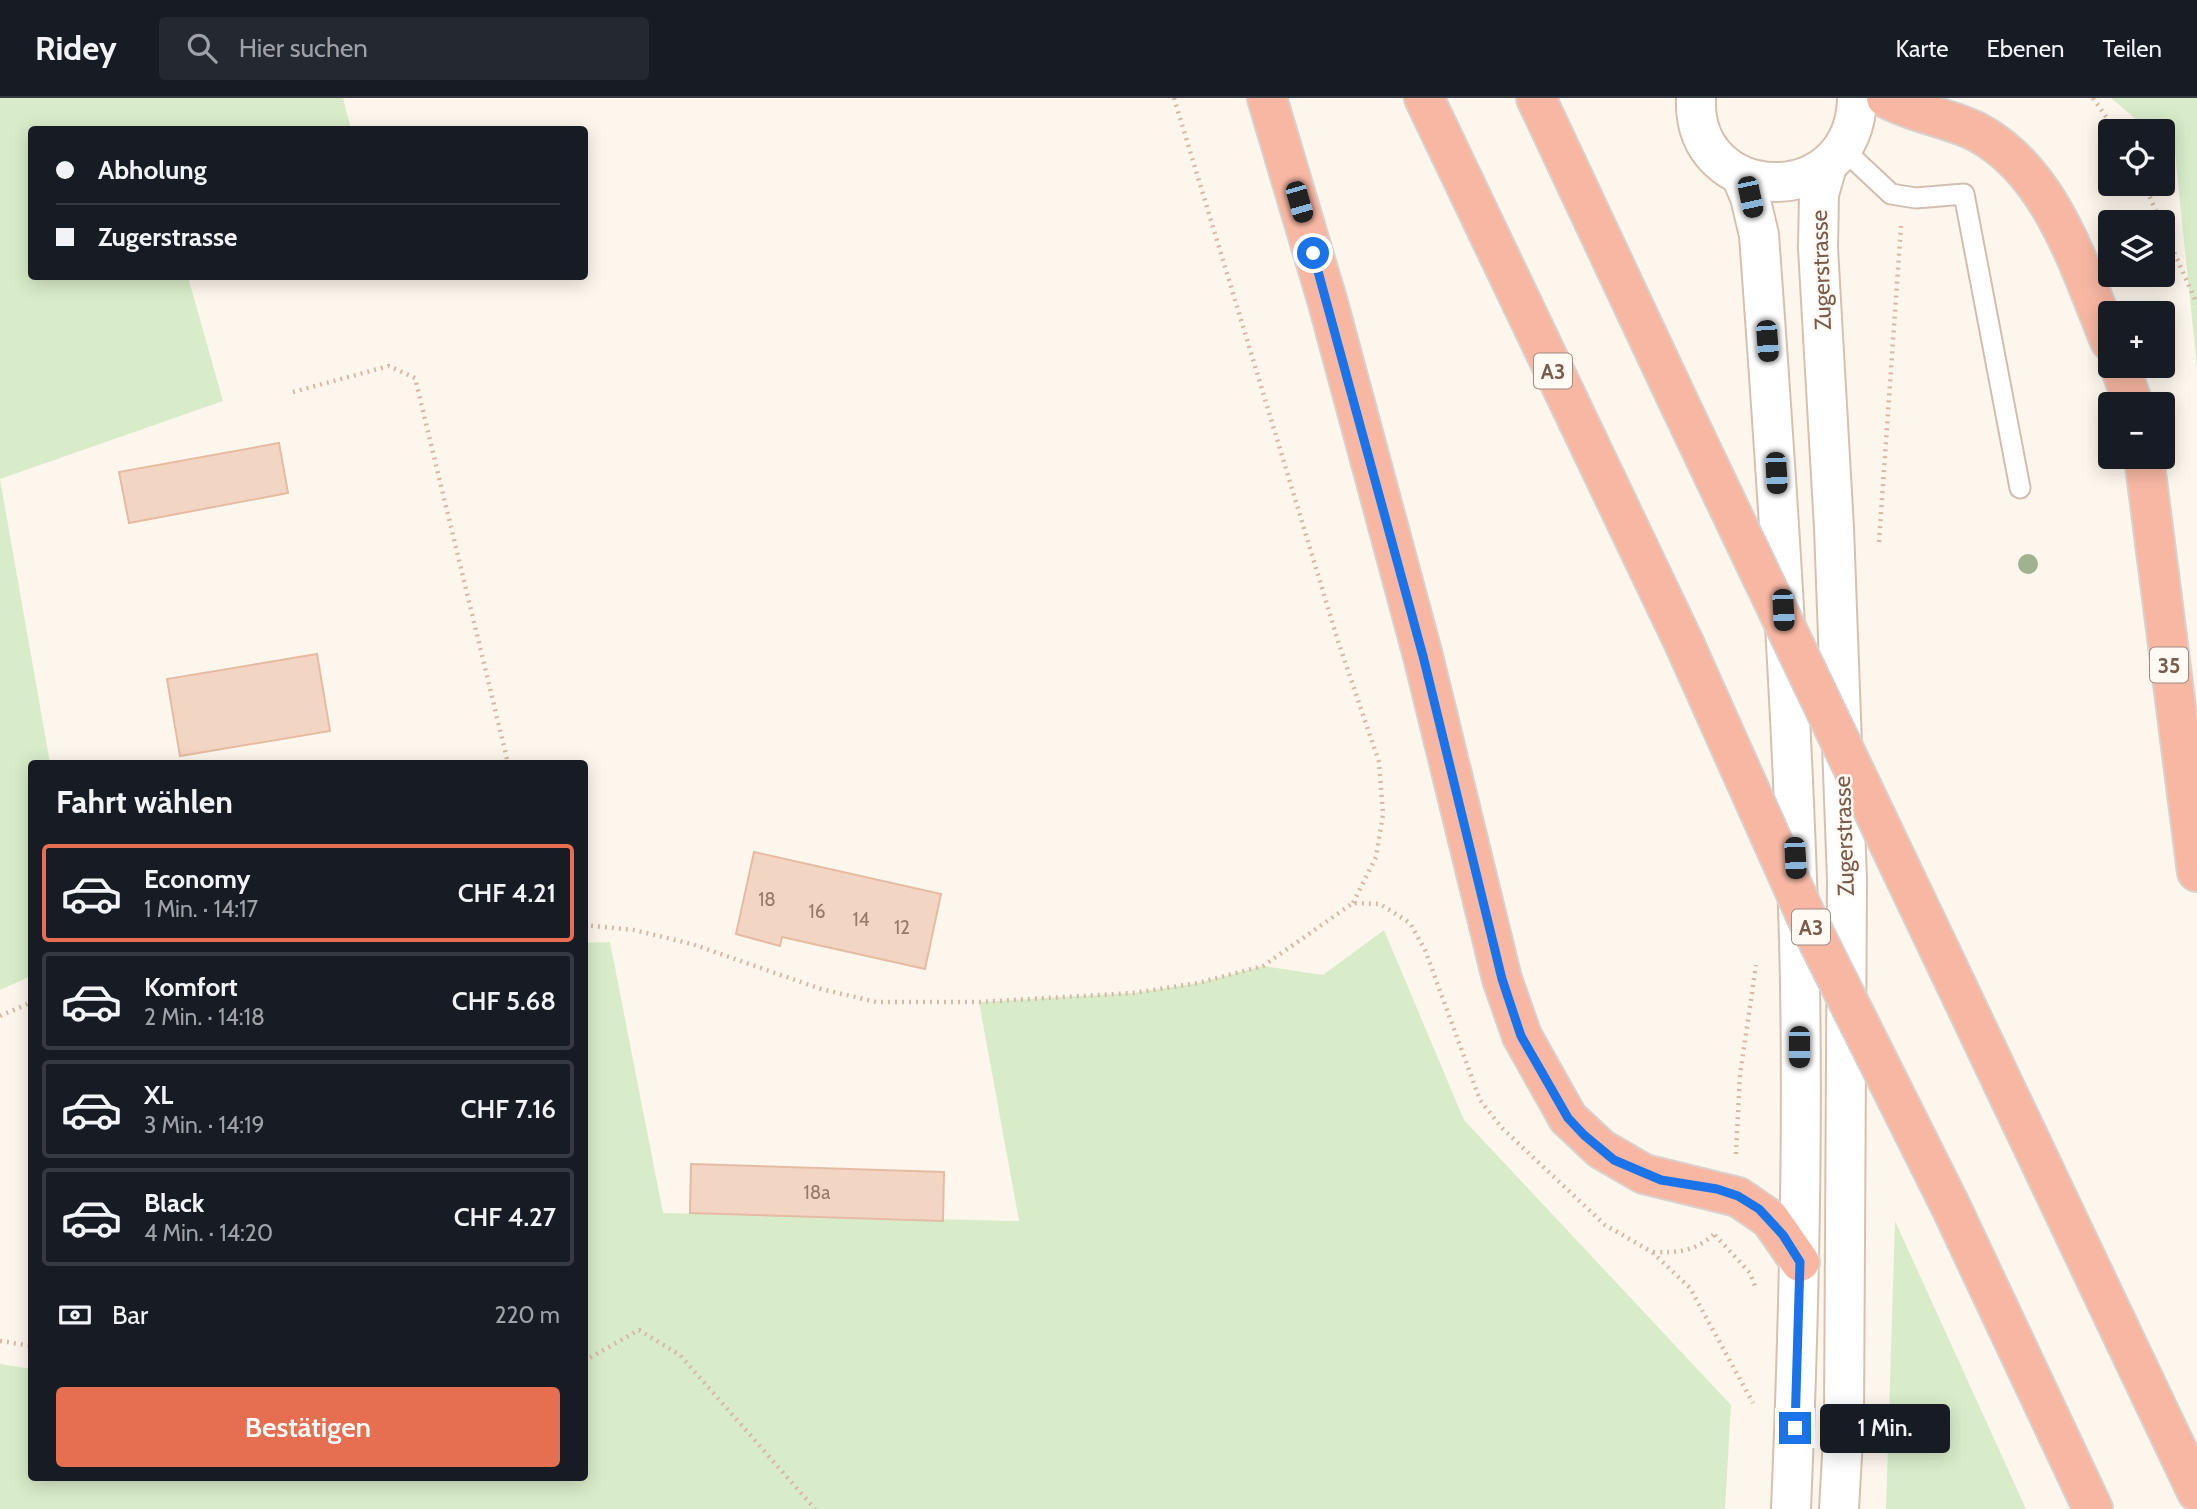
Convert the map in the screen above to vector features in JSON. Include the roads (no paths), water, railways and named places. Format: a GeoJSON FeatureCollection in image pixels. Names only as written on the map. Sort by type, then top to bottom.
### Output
{"type":"FeatureCollection","features":[{"type":"Feature","properties":{"kind":"highway"},"geometry":{"type":"LineString","coordinates":[[1267,98],[1331,316],[1423,656],[1502,979],[1521,1036],[1568,1118],[1607,1154],[1644,1174],[1731,1194],[1770,1219],[1800,1262]]}},
{"type":"Feature","properties":{"kind":"highway","name":"A3"},"geometry":{"type":"LineString","coordinates":[[1424,98],[1684,643],[1810,925],[1950,1205],[2093,1509]]}},
{"type":"Feature","properties":{"kind":"highway"},"geometry":{"type":"LineString","coordinates":[[1536,98],[2197,1493]]}},
{"type":"Feature","properties":{"kind":"highway"},"geometry":{"type":"LineString","coordinates":[[1886,98],[1977,132],[2015,159],[2040,190],[2057,219],[2098,313]]}},
{"type":"Feature","properties":{"kind":"highway","name":"35"},"geometry":{"type":"LineString","coordinates":[[2146,469],[2197,872]]}},
{"type":"Feature","properties":{"kind":"main road","name":"Zugerstrasse"},"geometry":{"type":"LineString","coordinates":[[1696,98],[1695,113],[1703,139],[1719,160],[1741,176],[1763,183],[1785,183],[1807,177],[1835,158]]}},
{"type":"Feature","properties":{"kind":"main road","name":"Zugerstrasse"},"geometry":{"type":"LineString","coordinates":[[1839,1509],[1844,1421],[1847,880],[1834,528],[1818,248],[1819,194],[1854,125],[1857,98]]}},
{"type":"Feature","properties":{"kind":"main road"},"geometry":{"type":"LineString","coordinates":[[1741,176],[1750,197],[1759,235],[1776,473],[1799,940],[1800,1262],[1791,1509]]}},
{"type":"Feature","properties":{"kind":"lane"},"geometry":{"type":"LineString","coordinates":[[1835,158],[1891,194],[1916,198],[1964,194],[2020,488]]}}]}
